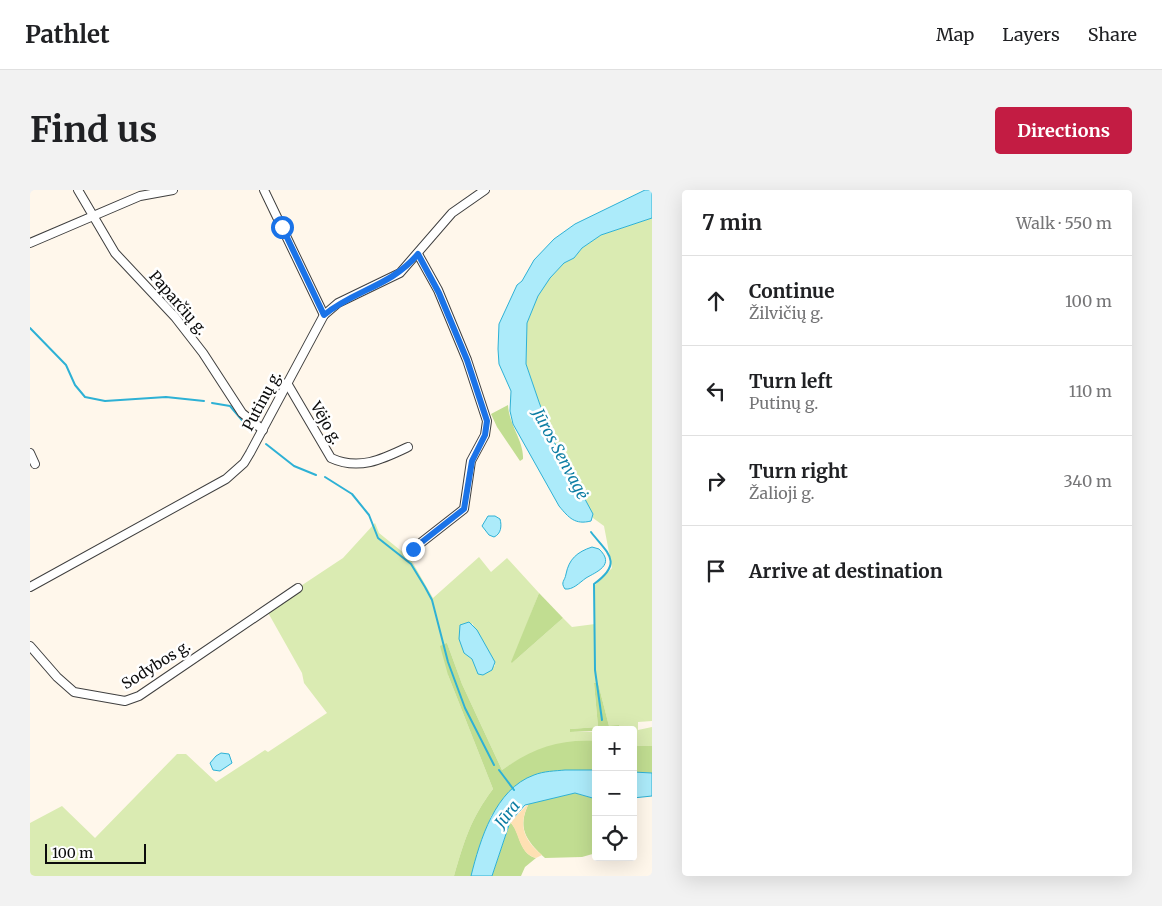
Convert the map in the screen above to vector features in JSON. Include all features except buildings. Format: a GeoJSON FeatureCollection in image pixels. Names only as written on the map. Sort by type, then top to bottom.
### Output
{"type":"FeatureCollection","features":[{"type":"Feature","properties":{"kind":"street","name":"Paparčių g."},"geometry":{"type":"LineString","coordinates":[[78,190],[115,253],[203,353],[242,413],[263,430]]}},
{"type":"Feature","properties":{"kind":"street"},"geometry":{"type":"LineString","coordinates":[[30,243],[140,196],[173,190]]}},
{"type":"Feature","properties":{"kind":"street"},"geometry":{"type":"LineString","coordinates":[[264,190],[324,315]]}},
{"type":"Feature","properties":{"kind":"street","name":"Putinų g."},"geometry":{"type":"LineString","coordinates":[[30,587],[226,479],[244,463],[324,315],[338,303],[400,273],[452,213],[485,190]]}},
{"type":"Feature","properties":{"kind":"street"},"geometry":{"type":"LineString","coordinates":[[413,549],[464,509],[472,461],[485,435],[487,421],[463,352],[438,290],[418,254]]}},
{"type":"Feature","properties":{"kind":"street","name":"Vėjo g."},"geometry":{"type":"LineString","coordinates":[[287,383],[331,458],[341,463],[368,463],[408,447]]}},
{"type":"Feature","properties":{"kind":"street"},"geometry":{"type":"LineString","coordinates":[[30,454],[35,464]]}},
{"type":"Feature","properties":{"kind":"street","name":"Sodybos g."},"geometry":{"type":"LineString","coordinates":[[30,646],[57,678],[74,692],[125,701],[138,696],[298,588]]}},
{"type":"Feature","properties":{"kind":"green space"},"geometry":{"type":"Polygon","coordinates":[[[652,218],[652,721],[638,722],[638,730],[652,727],[652,746],[637,746],[637,726],[609,726],[598,683],[594,683],[598,726],[570,729],[570,732],[592,732],[592,741],[547,749],[511,764],[502,770],[462,684],[447,643],[448,675],[493,789],[469,830],[454,876],[30,876],[30,823],[62,806],[95,838],[177,754],[186,754],[216,782],[265,750],[268,752],[327,713],[304,683],[302,673],[266,609],[343,558],[375,523],[379,533],[410,558],[433,598],[479,557],[491,572],[507,558],[539,593],[512,663],[563,618],[572,627],[595,624],[595,585],[612,568],[604,526],[593,518],[582,493],[552,438],[526,364],[527,323],[538,296],[550,278],[564,263],[574,258],[582,248],[601,235],[652,218]],[[472,623],[472,659],[478,673],[495,666],[472,623]]]}},
{"type":"Feature","properties":{"kind":"green space"},"geometry":{"type":"Polygon","coordinates":[[[508,405],[523,452],[523,459],[520,461],[497,427],[491,414],[508,405]]]}},
{"type":"Feature","properties":{"kind":"green space"},"geometry":{"type":"Polygon","coordinates":[[[539,593],[563,618],[512,663],[511,662],[539,593]]]}},
{"type":"Feature","properties":{"kind":"green space"},"geometry":{"type":"Polygon","coordinates":[[[447,643],[462,684],[502,770],[524,756],[546,746],[558,743],[592,741],[592,770],[565,770],[513,789],[491,816],[471,876],[454,876],[469,830],[493,789],[448,675],[440,646],[447,643]]]}},
{"type":"Feature","properties":{"kind":"green space"},"geometry":{"type":"Polygon","coordinates":[[[594,683],[598,683],[609,726],[598,726],[594,683]]]}},
{"type":"Feature","properties":{"kind":"green space"},"geometry":{"type":"Polygon","coordinates":[[[592,727],[592,731],[570,732],[570,729],[592,727]]]}},
{"type":"Feature","properties":{"kind":"green space"},"geometry":{"type":"Polygon","coordinates":[[[637,746],[652,746],[652,773],[637,772],[637,746]]]}},
{"type":"Feature","properties":{"kind":"green space"},"geometry":{"type":"Polygon","coordinates":[[[575,793],[592,798],[592,854],[582,857],[545,858],[532,845],[525,833],[524,819],[529,803],[575,793]]]}},
{"type":"Feature","properties":{"kind":"green space"},"geometry":{"type":"Polygon","coordinates":[[[510,822],[514,826],[526,852],[536,858],[525,867],[521,876],[492,876],[510,822]]]}},
{"type":"Feature","properties":{"kind":"sand"},"geometry":{"type":"Polygon","coordinates":[[[529,803],[523,825],[530,843],[542,855],[536,858],[522,847],[510,822],[529,803]]]}},
{"type":"Feature","properties":{"kind":"water"},"geometry":{"type":"Polygon","coordinates":[[[645,190],[652,190],[652,218],[601,235],[582,248],[574,258],[564,263],[550,278],[538,296],[527,323],[526,364],[539,402],[552,438],[593,514],[591,521],[576,521],[569,517],[559,506],[513,424],[510,411],[511,391],[499,364],[499,324],[517,285],[522,281],[534,260],[554,239],[575,224],[645,190]]]}},
{"type":"Feature","properties":{"kind":"water"},"geometry":{"type":"Polygon","coordinates":[[[488,516],[495,516],[500,519],[500,530],[494,537],[489,535],[482,526],[488,516]]]}},
{"type":"Feature","properties":{"kind":"water"},"geometry":{"type":"Polygon","coordinates":[[[592,547],[599,549],[604,555],[606,559],[605,564],[576,586],[565,589],[563,583],[572,560],[582,551],[592,547]]]}},
{"type":"Feature","properties":{"kind":"water"},"geometry":{"type":"Polygon","coordinates":[[[469,622],[477,630],[495,662],[492,670],[483,675],[478,674],[472,659],[464,653],[459,639],[460,625],[469,622]]]}},
{"type":"Feature","properties":{"kind":"water"},"geometry":{"type":"Polygon","coordinates":[[[221,753],[229,754],[232,763],[220,771],[213,770],[210,763],[221,753]]]}},
{"type":"Feature","properties":{"kind":"water","name":"Jūra"},"geometry":{"type":"Polygon","coordinates":[[[592,770],[592,798],[575,793],[525,805],[510,822],[492,876],[471,876],[479,847],[491,817],[499,804],[520,782],[534,775],[546,772],[592,770]]]}},
{"type":"Feature","properties":{"kind":"water"},"geometry":{"type":"Polygon","coordinates":[[[637,772],[652,773],[652,796],[637,798],[637,772]]]}},
{"type":"Feature","properties":{"kind":"waterway"},"geometry":{"type":"LineString","coordinates":[[30,328],[66,365],[75,385],[85,397],[105,401],[166,397],[204,401]]}},
{"type":"Feature","properties":{"kind":"waterway"},"geometry":{"type":"LineString","coordinates":[[212,403],[230,406],[252,432]]}},
{"type":"Feature","properties":{"kind":"waterway"},"geometry":{"type":"LineString","coordinates":[[266,444],[294,466],[316,475]]}},
{"type":"Feature","properties":{"kind":"waterway"},"geometry":{"type":"LineString","coordinates":[[325,477],[352,494],[369,515],[378,538],[411,564],[425,587],[432,600],[448,662],[465,708],[494,765]]}},
{"type":"Feature","properties":{"kind":"waterway","name":"Jūros Senvagė"},"geometry":{"type":"LineString","coordinates":[[591,532],[607,551],[611,563],[609,569],[594,584],[595,670],[602,720]]}},
{"type":"Feature","properties":{"kind":"waterway"},"geometry":{"type":"LineString","coordinates":[[499,770],[514,790]]}},
{"type":"Feature","properties":{"kind":"route"},"geometry":{"type":"LineString","coordinates":[[282,227],[324,315],[338,303],[400,273],[418,254],[438,290],[467,360],[476,393],[487,421],[487,428],[474,453],[464,509],[413,549]]}}]}
